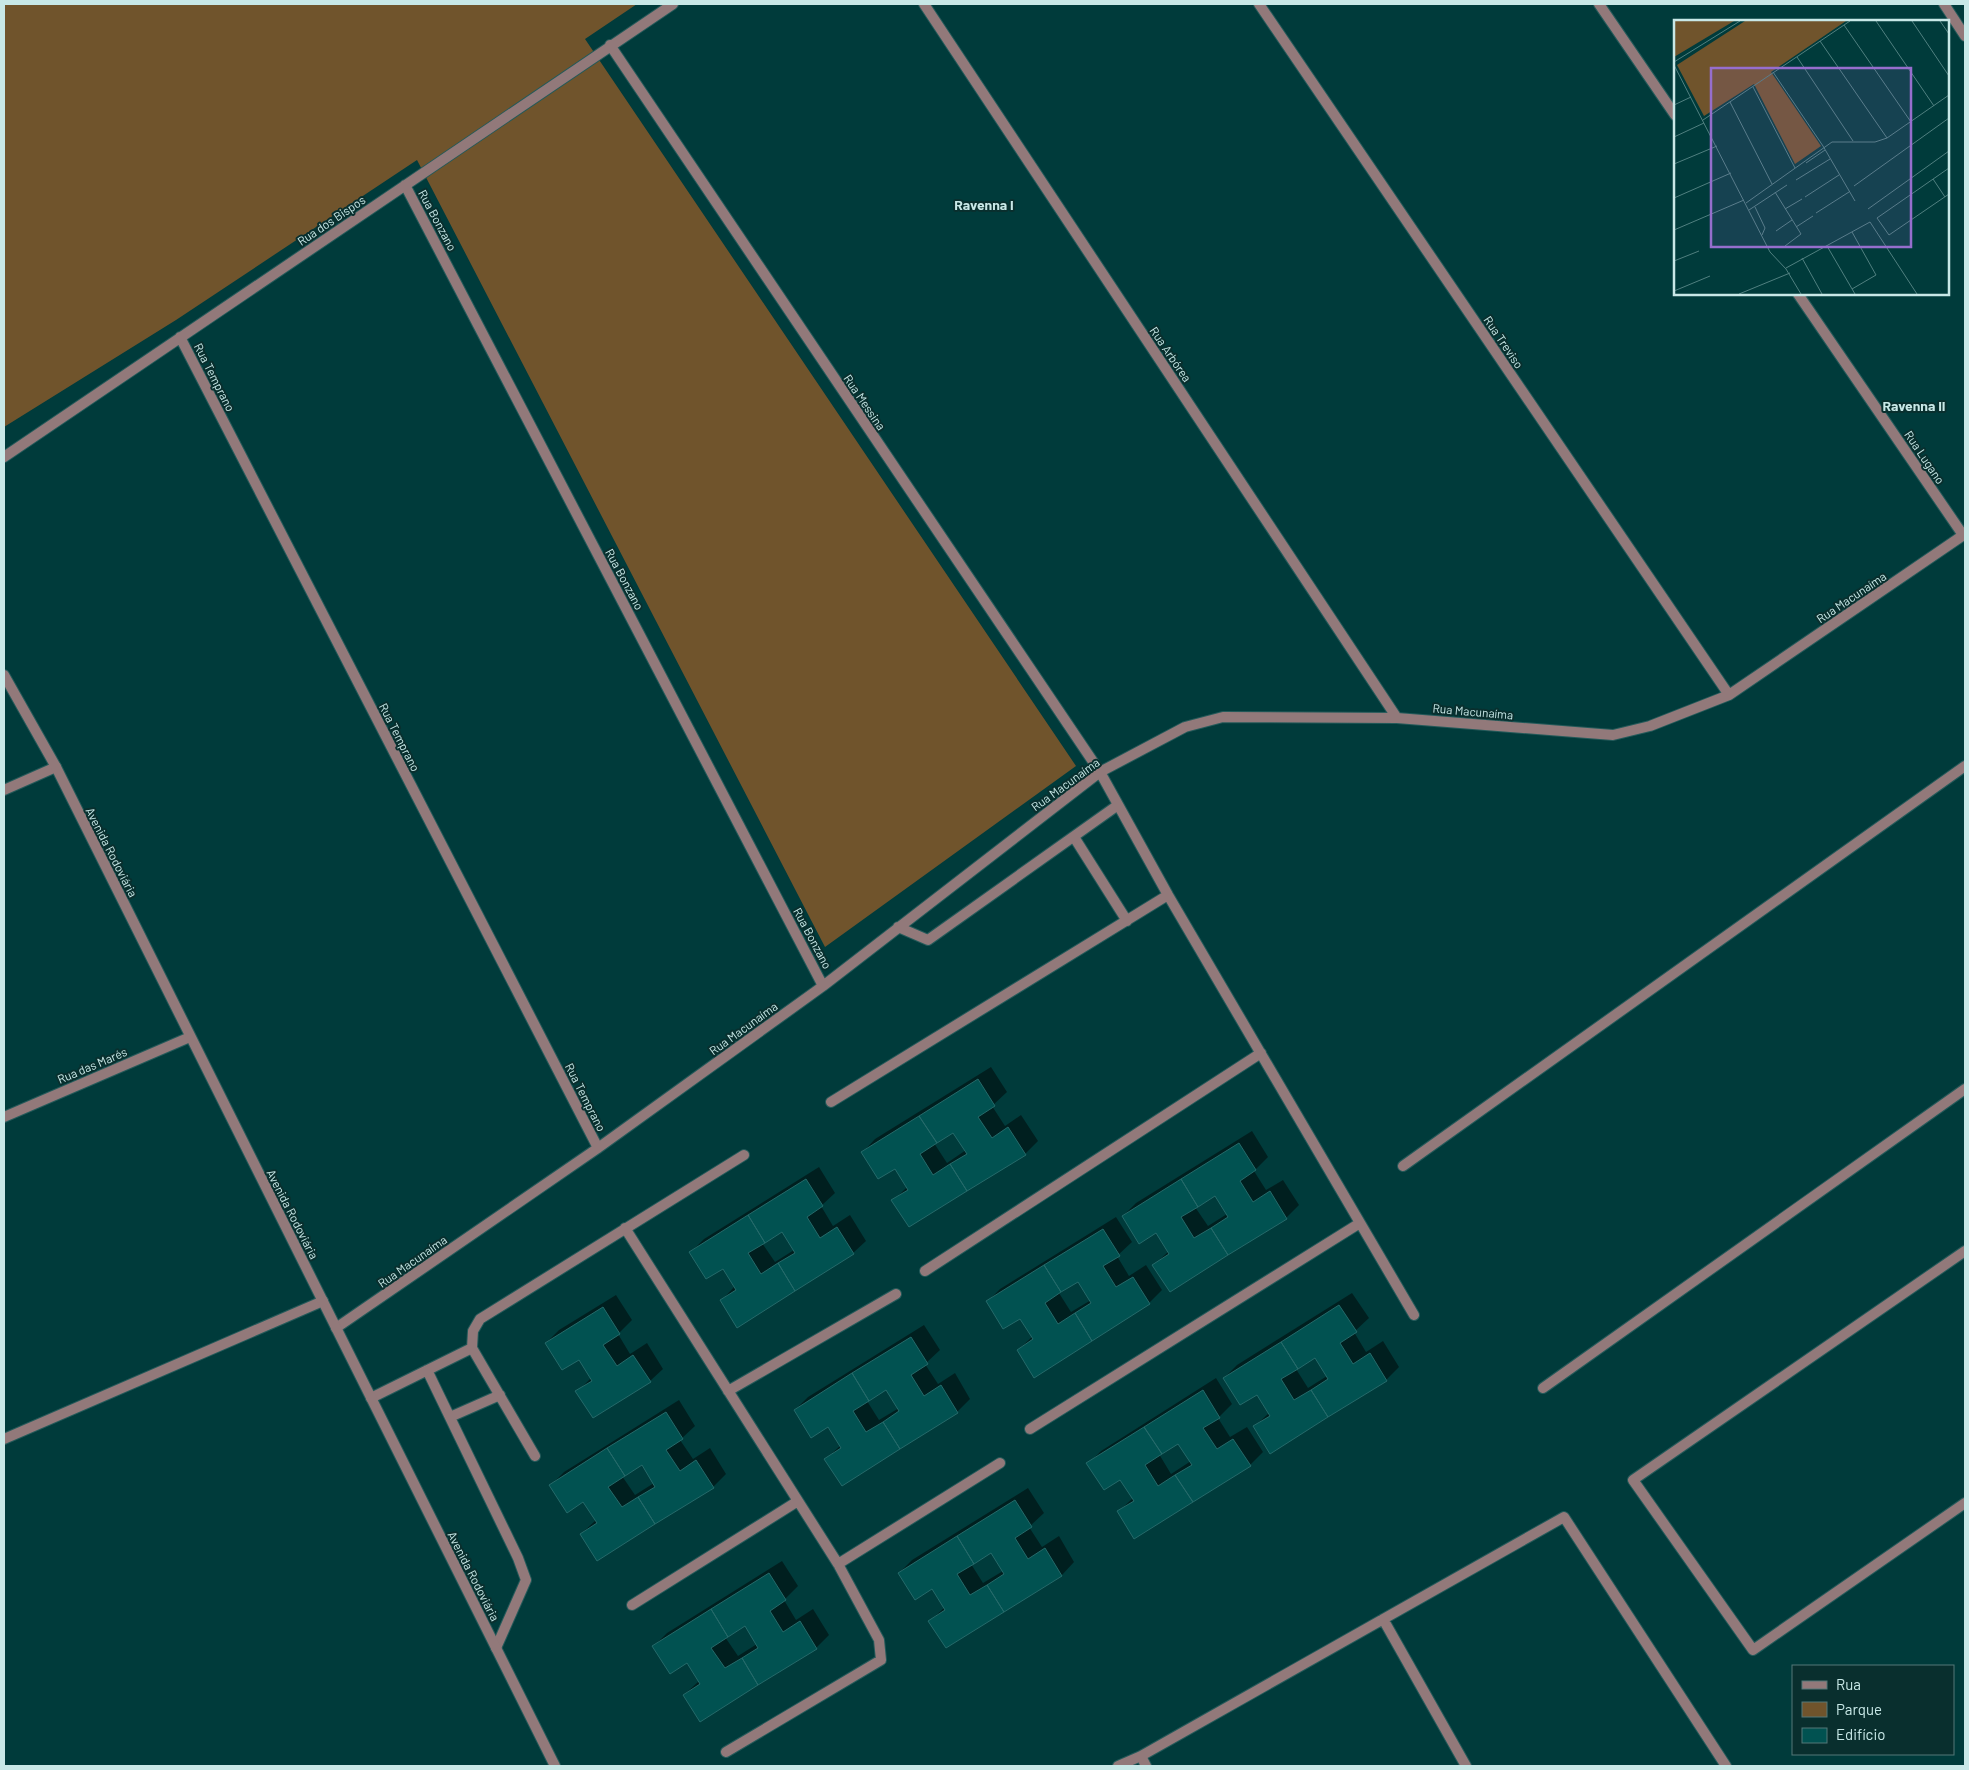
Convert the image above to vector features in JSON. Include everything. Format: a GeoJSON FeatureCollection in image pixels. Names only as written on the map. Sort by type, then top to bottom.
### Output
{"type":"FeatureCollection","features":[{"type":"Feature","properties":{"kind":"street","name":"Rua dos Bispos"},"geometry":{"type":"LineString","coordinates":[[4,457],[673,4]]}},
{"type":"Feature","properties":{"kind":"street","name":"Rua Arbórea"},"geometry":{"type":"LineString","coordinates":[[924,4],[1397,718]]}},
{"type":"Feature","properties":{"kind":"street","name":"Rua Treviso"},"geometry":{"type":"LineString","coordinates":[[1259,4],[1728,695]]}},
{"type":"Feature","properties":{"kind":"street"},"geometry":{"type":"LineString","coordinates":[[1599,4],[1674,114]]}},
{"type":"Feature","properties":{"kind":"street"},"geometry":{"type":"LineString","coordinates":[[1944,4],[1965,36]]}},
{"type":"Feature","properties":{"kind":"street","name":"Rua Messina"},"geometry":{"type":"LineString","coordinates":[[610,45],[1100,772],[1168,896],[1414,1315]]}},
{"type":"Feature","properties":{"kind":"street","name":"Rua Bonzano"},"geometry":{"type":"LineString","coordinates":[[405,185],[823,986]]}},
{"type":"Feature","properties":{"kind":"street","name":"Rua Lugano"},"geometry":{"type":"LineString","coordinates":[[1799,295],[1964,535]]}},
{"type":"Feature","properties":{"kind":"street","name":"Rua Temprano"},"geometry":{"type":"LineString","coordinates":[[180,337],[598,1148]]}},
{"type":"Feature","properties":{"kind":"street","name":"Rua Macunaíma"},"geometry":{"type":"LineString","coordinates":[[336,1328],[598,1148],[823,986],[1100,772],[1185,727],[1223,716],[1397,718],[1612,735],[1650,726],[1728,695],[1964,535]]}},
{"type":"Feature","properties":{"kind":"street","name":"Avenida Rodoviária"},"geometry":{"type":"LineString","coordinates":[[4,675],[56,767],[556,1766]]}},
{"type":"Feature","properties":{"kind":"street"},"geometry":{"type":"LineString","coordinates":[[1402,1166],[1965,766]]}},
{"type":"Feature","properties":{"kind":"street"},"geometry":{"type":"LineString","coordinates":[[4,790],[56,767]]}},
{"type":"Feature","properties":{"kind":"street"},"geometry":{"type":"LineString","coordinates":[[898,927],[928,940],[1118,805]]}},
{"type":"Feature","properties":{"kind":"street"},"geometry":{"type":"LineString","coordinates":[[1074,837],[1127,921]]}},
{"type":"Feature","properties":{"kind":"street"},"geometry":{"type":"LineString","coordinates":[[832,1102],[1168,896]]}},
{"type":"Feature","properties":{"kind":"street","name":"Rua das Marés"},"geometry":{"type":"LineString","coordinates":[[4,1117],[190,1036]]}},
{"type":"Feature","properties":{"kind":"street"},"geometry":{"type":"LineString","coordinates":[[925,1271],[1260,1053]]}},
{"type":"Feature","properties":{"kind":"street"},"geometry":{"type":"LineString","coordinates":[[1544,1388],[1965,1089]]}},
{"type":"Feature","properties":{"kind":"street"},"geometry":{"type":"LineString","coordinates":[[535,1456],[472,1348],[473,1331],[480,1319],[744,1155]]}},
{"type":"Feature","properties":{"kind":"street"},"geometry":{"type":"LineString","coordinates":[[1030,1429],[1360,1223]]}},
{"type":"Feature","properties":{"kind":"street"},"geometry":{"type":"LineString","coordinates":[[625,1228],[838,1564],[879,1640],[881,1660],[726,1752]]}},
{"type":"Feature","properties":{"kind":"street"},"geometry":{"type":"LineString","coordinates":[[1965,1251],[1634,1480],[1753,1650],[1965,1504]]}},
{"type":"Feature","properties":{"kind":"street"},"geometry":{"type":"LineString","coordinates":[[728,1391],[896,1294]]}},
{"type":"Feature","properties":{"kind":"street"},"geometry":{"type":"LineString","coordinates":[[4,1439],[323,1301]]}},
{"type":"Feature","properties":{"kind":"street"},"geometry":{"type":"LineString","coordinates":[[371,1398],[472,1348]]}},
{"type":"Feature","properties":{"kind":"street"},"geometry":{"type":"LineString","coordinates":[[427,1370],[518,1558],[526,1580],[496,1648]]}},
{"type":"Feature","properties":{"kind":"street"},"geometry":{"type":"LineString","coordinates":[[450,1417],[500,1395]]}},
{"type":"Feature","properties":{"kind":"street"},"geometry":{"type":"LineString","coordinates":[[838,1564],[1000,1463]]}},
{"type":"Feature","properties":{"kind":"street"},"geometry":{"type":"LineString","coordinates":[[632,1605],[798,1501]]}},
{"type":"Feature","properties":{"kind":"street"},"geometry":{"type":"LineString","coordinates":[[1118,1766],[1140,1756],[1564,1517],[1726,1766]]}},
{"type":"Feature","properties":{"kind":"street"},"geometry":{"type":"LineString","coordinates":[[1383,1620],[1466,1766]]}},
{"type":"Feature","properties":{"kind":"street"},"geometry":{"type":"LineString","coordinates":[[1140,1756],[1146,1766]]}},
{"type":"Feature","properties":{"kind":"green space"},"geometry":{"type":"Polygon","coordinates":[[[4,4],[637,4],[585,39],[1076,766],[825,947],[417,160],[176,320],[4,427],[4,4]]]}},
{"type":"Feature","properties":{"kind":"building"},"geometry":{"type":"Polygon","coordinates":[[[978,1079],[995,1106],[978,1117],[992,1138],[1008,1127],[1026,1155],[967,1191],[950,1164],[967,1154],[953,1133],[937,1143],[919,1116],[978,1079]]]}},
{"type":"Feature","properties":{"kind":"building"},"geometry":{"type":"Polygon","coordinates":[[[919,1116],[937,1143],[920,1154],[933,1175],[950,1164],[967,1191],[909,1227],[891,1200],[908,1190],[895,1169],[878,1179],[861,1152],[919,1116]]]}},
{"type":"Feature","properties":{"kind":"building"},"geometry":{"type":"Polygon","coordinates":[[[1239,1143],[1256,1170],[1240,1181],[1253,1202],[1270,1191],[1287,1219],[1228,1255],[1211,1228],[1228,1217],[1215,1196],[1198,1207],[1181,1179],[1239,1143]]]}},
{"type":"Feature","properties":{"kind":"building"},"geometry":{"type":"Polygon","coordinates":[[[806,1179],[823,1206],[807,1217],[820,1238],[837,1227],[854,1254],[795,1291],[778,1263],[795,1253],[782,1232],[765,1243],[748,1215],[806,1179]]]}},
{"type":"Feature","properties":{"kind":"building"},"geometry":{"type":"Polygon","coordinates":[[[1181,1179],[1198,1207],[1181,1217],[1194,1238],[1211,1228],[1228,1255],[1170,1292],[1152,1265],[1169,1254],[1156,1233],[1139,1244],[1122,1216],[1181,1179]]]}},
{"type":"Feature","properties":{"kind":"building"},"geometry":{"type":"Polygon","coordinates":[[[748,1215],[765,1243],[748,1253],[761,1274],[778,1263],[795,1291],[737,1328],[720,1300],[736,1290],[723,1269],[706,1279],[689,1252],[748,1215]]]}},
{"type":"Feature","properties":{"kind":"building"},"geometry":{"type":"Polygon","coordinates":[[[1103,1229],[1120,1256],[1103,1266],[1116,1287],[1133,1277],[1150,1304],[1092,1341],[1075,1313],[1091,1303],[1078,1282],[1061,1292],[1044,1265],[1103,1229]]]}},
{"type":"Feature","properties":{"kind":"building"},"geometry":{"type":"Polygon","coordinates":[[[1044,1265],[1061,1292],[1045,1303],[1058,1324],[1075,1313],[1092,1341],[1034,1378],[1017,1350],[1033,1339],[1020,1319],[1003,1329],[986,1301],[1044,1265]]]}},
{"type":"Feature","properties":{"kind":"building"},"geometry":{"type":"Polygon","coordinates":[[[1339,1305],[1357,1332],[1340,1343],[1353,1364],[1370,1353],[1387,1381],[1328,1417],[1311,1390],[1328,1379],[1315,1358],[1298,1369],[1281,1342],[1339,1305]]]}},
{"type":"Feature","properties":{"kind":"building"},"geometry":{"type":"Polygon","coordinates":[[[603,1307],[620,1334],[603,1345],[617,1366],[633,1355],[651,1382],[593,1418],[575,1391],[592,1381],[579,1360],[562,1370],[545,1343],[603,1307]]]}},
{"type":"Feature","properties":{"kind":"building"},"geometry":{"type":"Polygon","coordinates":[[[911,1337],[928,1364],[911,1375],[924,1396],[941,1385],[958,1413],[900,1449],[883,1422],[899,1411],[886,1390],[869,1401],[852,1373],[911,1337]]]}},
{"type":"Feature","properties":{"kind":"building"},"geometry":{"type":"Polygon","coordinates":[[[1281,1342],[1298,1369],[1281,1379],[1294,1400],[1311,1390],[1328,1417],[1270,1454],[1253,1426],[1270,1416],[1257,1395],[1240,1405],[1223,1378],[1281,1342]]]}},
{"type":"Feature","properties":{"kind":"building"},"geometry":{"type":"Polygon","coordinates":[[[852,1373],[869,1401],[853,1411],[866,1432],[883,1422],[900,1449],[842,1486],[824,1459],[841,1448],[828,1427],[811,1438],[794,1410],[852,1373]]]}},
{"type":"Feature","properties":{"kind":"building"},"geometry":{"type":"Polygon","coordinates":[[[1203,1390],[1220,1418],[1203,1428],[1217,1449],[1233,1439],[1251,1466],[1193,1502],[1175,1475],[1192,1465],[1178,1444],[1162,1454],[1144,1427],[1203,1390]]]}},
{"type":"Feature","properties":{"kind":"building"},"geometry":{"type":"Polygon","coordinates":[[[666,1412],[683,1439],[666,1450],[680,1471],[696,1460],[714,1488],[655,1524],[638,1497],[655,1487],[642,1465],[625,1476],[607,1448],[666,1412]]]}},
{"type":"Feature","properties":{"kind":"building"},"geometry":{"type":"Polygon","coordinates":[[[1144,1427],[1162,1454],[1145,1465],[1158,1486],[1175,1475],[1193,1502],[1134,1539],[1117,1511],[1134,1501],[1120,1480],[1104,1490],[1086,1463],[1144,1427]]]}},
{"type":"Feature","properties":{"kind":"building"},"geometry":{"type":"Polygon","coordinates":[[[607,1448],[625,1476],[608,1487],[622,1507],[638,1497],[655,1524],[597,1561],[580,1534],[597,1523],[583,1502],[567,1513],[549,1485],[607,1448]]]}},
{"type":"Feature","properties":{"kind":"building"},"geometry":{"type":"Polygon","coordinates":[[[1015,1500],[1032,1527],[1015,1538],[1028,1559],[1045,1548],[1062,1576],[1004,1612],[987,1585],[1004,1574],[991,1553],[974,1564],[957,1536],[1015,1500]]]}},
{"type":"Feature","properties":{"kind":"building"},"geometry":{"type":"Polygon","coordinates":[[[957,1536],[974,1564],[957,1574],[970,1595],[987,1585],[1004,1612],[946,1648],[928,1621],[945,1610],[932,1589],[915,1600],[898,1573],[957,1536]]]}},
{"type":"Feature","properties":{"kind":"building"},"geometry":{"type":"Polygon","coordinates":[[[769,1573],[786,1600],[770,1611],[783,1632],[800,1621],[817,1649],[758,1685],[742,1658],[758,1648],[745,1626],[728,1637],[711,1609],[769,1573]]]}},
{"type":"Feature","properties":{"kind":"building"},"geometry":{"type":"Polygon","coordinates":[[[711,1609],[728,1637],[711,1648],[725,1668],[742,1658],[758,1685],[700,1722],[683,1695],[700,1684],[687,1663],[670,1674],[652,1646],[711,1609]]]}},
{"type":"Feature","properties":{"kind":"district","name":"Ravenna I"},"geometry":{"type":"Point","coordinates":[984,204]}},
{"type":"Feature","properties":{"kind":"district","name":"Ravenna II"},"geometry":{"type":"Point","coordinates":[1914,405]}}]}
